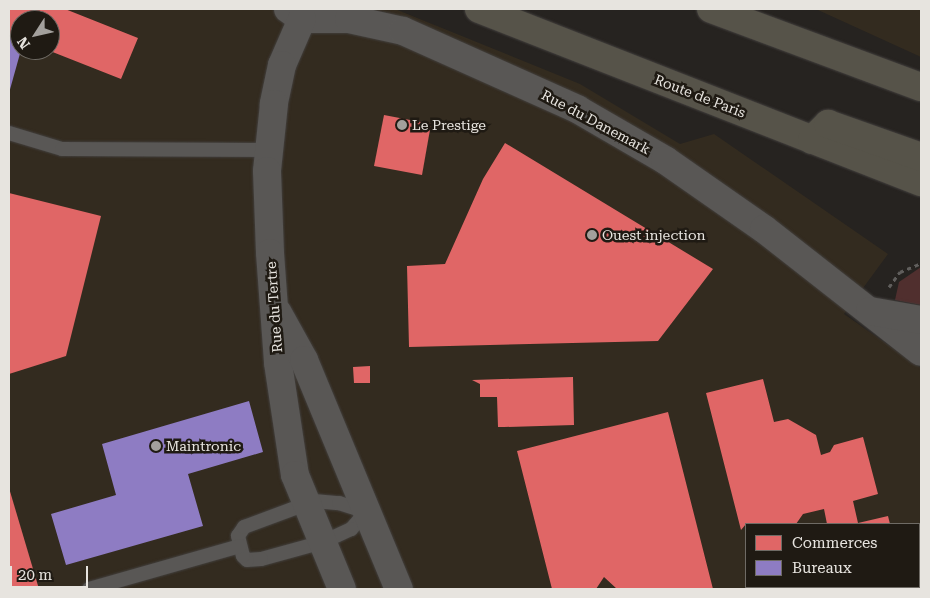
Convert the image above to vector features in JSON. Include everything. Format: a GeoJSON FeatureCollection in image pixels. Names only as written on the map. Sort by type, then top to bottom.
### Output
{"type":"FeatureCollection","features":[{"type":"Feature","properties":{"kind":"main road","name":"Route de Paris"},"geometry":{"type":"LineString","coordinates":[[479,9],[921,182]]}},
{"type":"Feature","properties":{"kind":"main road"},"geometry":{"type":"LineString","coordinates":[[711,9],[921,87]]}},
{"type":"Feature","properties":{"kind":"main road"},"geometry":{"type":"LineString","coordinates":[[812,140],[828,124],[921,156]]}},
{"type":"Feature","properties":{"kind":"street","name":"Rue du Tertre"},"geometry":{"type":"LineString","coordinates":[[295,14],[282,65],[269,150],[270,253],[276,310],[278,363],[295,475],[342,589]]}},
{"type":"Feature","properties":{"kind":"street","name":"Rue du Danemark"},"geometry":{"type":"LineString","coordinates":[[295,14],[349,19],[403,31],[577,109],[665,160],[878,301],[921,320]]}},
{"type":"Feature","properties":{"kind":"street","name":"Rue du Danemark"},"geometry":{"type":"LineString","coordinates":[[878,301],[921,352]]}},
{"type":"Feature","properties":{"kind":"street"},"geometry":{"type":"LineString","coordinates":[[276,310],[304,360],[398,589]]}},
{"type":"Feature","properties":{"kind":"lane"},"geometry":{"type":"LineString","coordinates":[[9,133],[62,149],[269,150]]}},
{"type":"Feature","properties":{"kind":"lane"},"geometry":{"type":"LineString","coordinates":[[339,502],[366,512],[351,529],[323,542],[248,560],[240,546],[238,536],[244,527],[307,504],[339,502]]}},
{"type":"Feature","properties":{"kind":"lane"},"geometry":{"type":"LineString","coordinates":[[89,589],[240,546]]}},
{"type":"Feature","properties":{"kind":"path"},"geometry":{"type":"LineString","coordinates":[[878,301],[900,272],[921,263]]}},
{"type":"Feature","properties":{"kind":"shaded area"},"geometry":{"type":"Polygon","coordinates":[[[9,9],[395,9],[580,84],[680,144],[714,134],[888,254],[844,314],[921,368],[921,589],[9,589],[9,9]]]}},
{"type":"Feature","properties":{"kind":"shaded area"},"geometry":{"type":"Polygon","coordinates":[[[814,9],[921,9],[921,57],[818,10],[814,9]]]}},
{"type":"Feature","properties":{"kind":"shaded area"},"geometry":{"type":"Polygon","coordinates":[[[921,267],[921,305],[895,300],[899,282],[921,267]]]}},
{"type":"Feature","properties":{"kind":"building: Commerces"},"geometry":{"type":"Polygon","coordinates":[[[9,9],[65,9],[138,38],[121,79],[60,55],[60,10],[10,10],[9,34],[9,9]]]}},
{"type":"Feature","properties":{"kind":"building: Commerces"},"geometry":{"type":"Polygon","coordinates":[[[384,115],[431,124],[422,175],[374,166],[384,115]]]}},
{"type":"Feature","properties":{"kind":"building: Commerces"},"geometry":{"type":"Polygon","coordinates":[[[505,143],[713,269],[658,341],[409,347],[407,266],[445,264],[483,179],[505,143]]]}},
{"type":"Feature","properties":{"kind":"building: Commerces"},"geometry":{"type":"Polygon","coordinates":[[[9,193],[101,216],[66,356],[9,374],[9,193]]]}},
{"type":"Feature","properties":{"kind":"building: Commerces"},"geometry":{"type":"Polygon","coordinates":[[[370,366],[370,383],[354,383],[353,367],[370,366]]]}},
{"type":"Feature","properties":{"kind":"building: Commerces"},"geometry":{"type":"Polygon","coordinates":[[[573,377],[574,425],[498,427],[497,397],[480,397],[480,384],[472,380],[573,377]]]}},
{"type":"Feature","properties":{"kind":"building: Commerces"},"geometry":{"type":"Polygon","coordinates":[[[763,379],[774,422],[788,419],[816,435],[821,455],[830,452],[834,445],[863,437],[878,494],[853,501],[858,523],[827,523],[824,509],[803,514],[797,523],[745,523],[741,530],[706,393],[763,379]]]}},
{"type":"Feature","properties":{"kind":"building: Commerces"},"geometry":{"type":"Polygon","coordinates":[[[668,412],[713,589],[617,589],[604,577],[596,589],[552,589],[517,451],[668,412]]]}},
{"type":"Feature","properties":{"kind":"building: Commerces"},"geometry":{"type":"Polygon","coordinates":[[[9,488],[39,589],[9,589],[9,488]]]}},
{"type":"Feature","properties":{"kind":"building: Commerces"},"geometry":{"type":"Polygon","coordinates":[[[888,516],[890,523],[858,523],[888,516]]]}},
{"type":"Feature","properties":{"kind":"building: Bureaux"},"geometry":{"type":"Polygon","coordinates":[[[9,34],[10,60],[18,60],[9,93],[9,34]]]}},
{"type":"Feature","properties":{"kind":"building: Bureaux"},"geometry":{"type":"Polygon","coordinates":[[[249,401],[263,452],[188,474],[203,526],[66,565],[51,514],[116,495],[102,444],[249,401]]]}},
{"type":"Feature","properties":{"kind":"place","name":"Le Prestige"},"geometry":{"type":"Point","coordinates":[402,125]}},
{"type":"Feature","properties":{"kind":"place","name":"Ouest injection"},"geometry":{"type":"Point","coordinates":[592,235]}},
{"type":"Feature","properties":{"kind":"place","name":"Maintronic"},"geometry":{"type":"Point","coordinates":[156,446]}}]}
